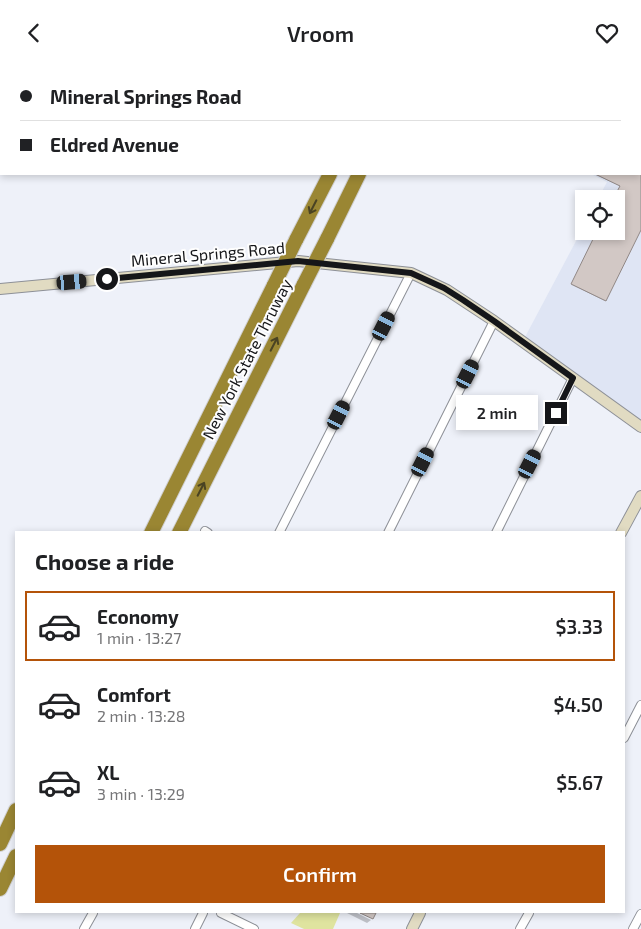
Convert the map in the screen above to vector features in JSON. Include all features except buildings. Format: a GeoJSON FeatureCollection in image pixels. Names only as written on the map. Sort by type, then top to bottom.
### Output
{"type":"FeatureCollection","features":[{"type":"Feature","properties":{"kind":"highway","name":"New York State Thruway"},"geometry":{"type":"LineString","coordinates":[[152,531],[329,175]]}},
{"type":"Feature","properties":{"kind":"highway","name":"New York State Thruway"},"geometry":{"type":"LineString","coordinates":[[180,531],[358,175]]}},
{"type":"Feature","properties":{"kind":"highway"},"geometry":{"type":"LineString","coordinates":[[0,844],[15,812]]}},
{"type":"Feature","properties":{"kind":"highway"},"geometry":{"type":"LineString","coordinates":[[0,889],[15,858]]}},
{"type":"Feature","properties":{"kind":"street","name":"Mineral Springs Road"},"geometry":{"type":"LineString","coordinates":[[0,289],[298,261],[411,273],[447,290],[494,321],[641,427]]}},
{"type":"Feature","properties":{"kind":"street"},"geometry":{"type":"LineString","coordinates":[[280,531],[411,273]]}},
{"type":"Feature","properties":{"kind":"street"},"geometry":{"type":"LineString","coordinates":[[389,531],[494,321]]}},
{"type":"Feature","properties":{"kind":"street"},"geometry":{"type":"LineString","coordinates":[[497,531],[573,378]]}},
{"type":"Feature","properties":{"kind":"street"},"geometry":{"type":"LineString","coordinates":[[622,531],[641,496]]}},
{"type":"Feature","properties":{"kind":"street"},"geometry":{"type":"LineString","coordinates":[[625,736],[641,705]]}},
{"type":"Feature","properties":{"kind":"street"},"geometry":{"type":"LineString","coordinates":[[84,929],[93,913]]}},
{"type":"Feature","properties":{"kind":"street"},"geometry":{"type":"LineString","coordinates":[[194,929],[203,913]]}},
{"type":"Feature","properties":{"kind":"street"},"geometry":{"type":"LineString","coordinates":[[221,913],[254,929]]}},
{"type":"Feature","properties":{"kind":"street"},"geometry":{"type":"LineString","coordinates":[[412,929],[420,913]]}},
{"type":"Feature","properties":{"kind":"street"},"geometry":{"type":"LineString","coordinates":[[520,929],[529,913]]}},
{"type":"Feature","properties":{"kind":"street"},"geometry":{"type":"LineString","coordinates":[[633,929],[641,914]]}},
{"type":"Feature","properties":{"kind":"shaded area"},"geometry":{"type":"Polygon","coordinates":[[[593,175],[641,175],[641,424],[524,339],[577,240],[625,240],[625,190],[603,190],[607,182],[593,175]]]}},
{"type":"Feature","properties":{"kind":"green space"},"geometry":{"type":"Polygon","coordinates":[[[300,913],[340,913],[333,929],[304,929],[291,923],[300,913]]]}},
{"type":"Feature","properties":{"kind":"route"},"geometry":{"type":"LineString","coordinates":[[107,279],[298,261],[411,273],[444,288],[463,300],[573,378],[556,413]]}}]}
